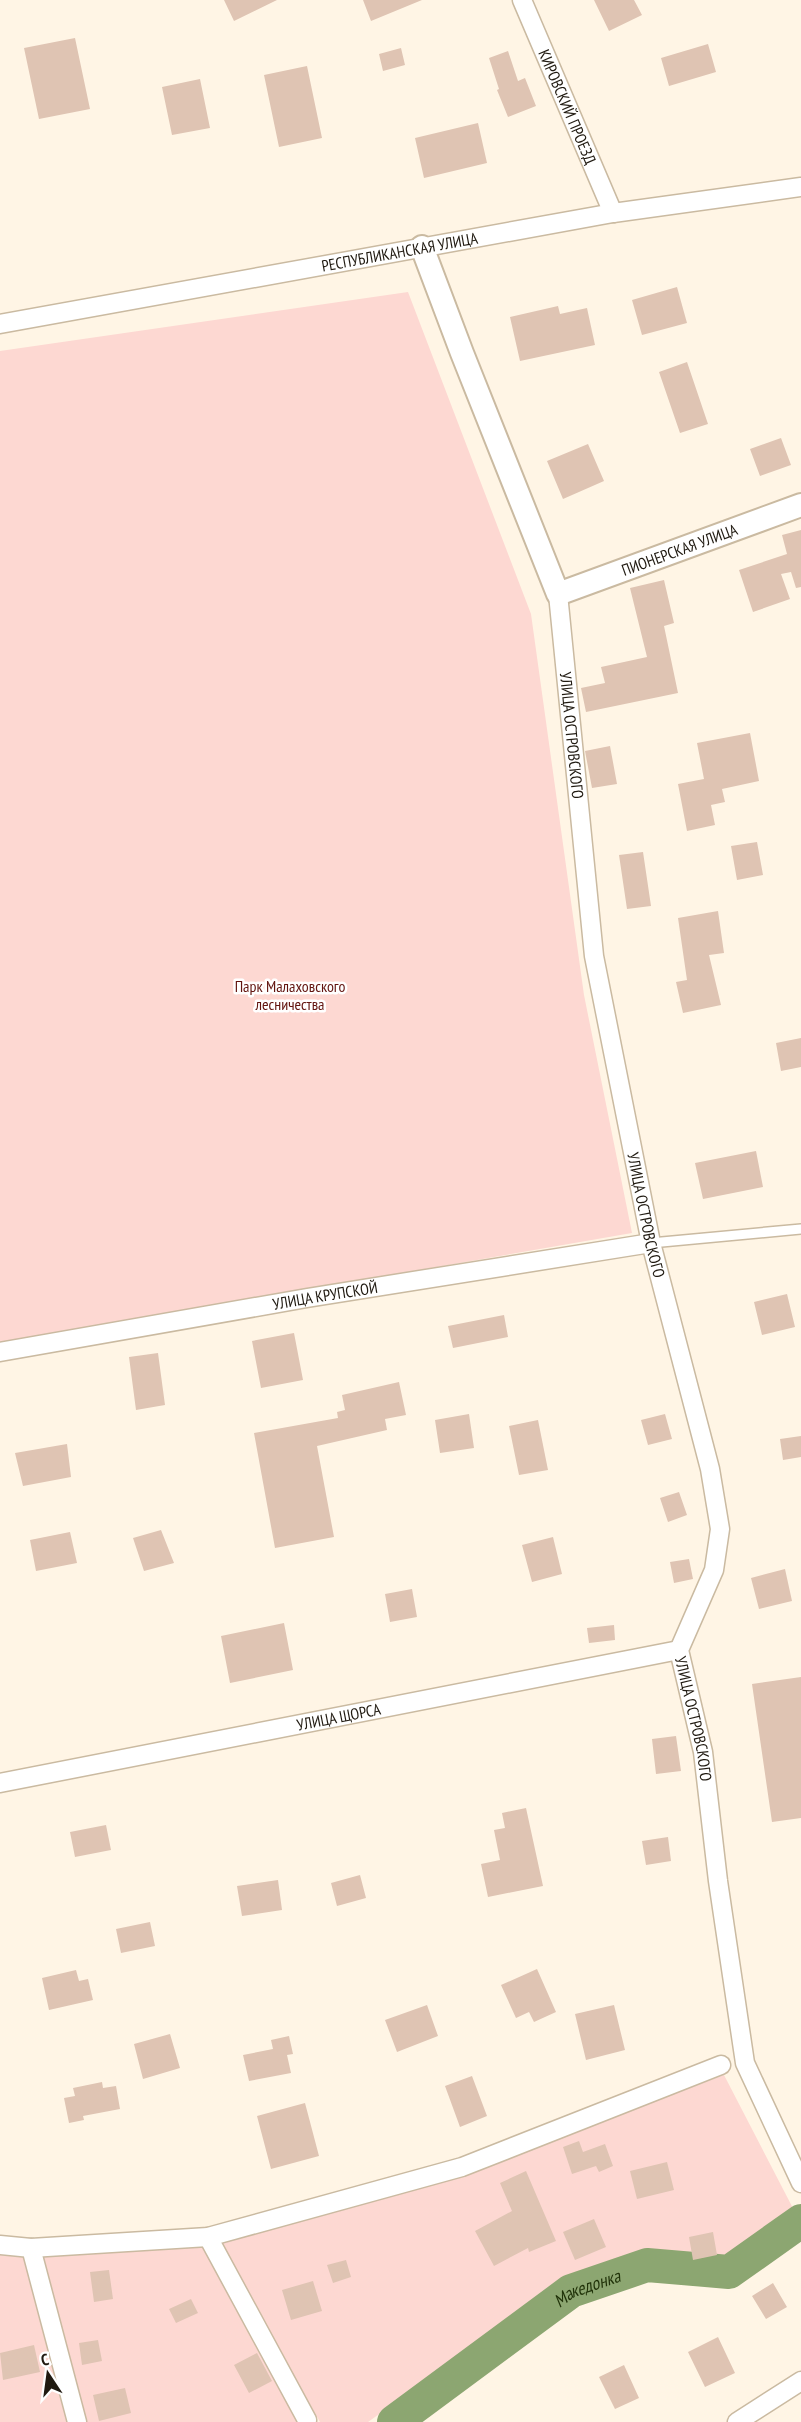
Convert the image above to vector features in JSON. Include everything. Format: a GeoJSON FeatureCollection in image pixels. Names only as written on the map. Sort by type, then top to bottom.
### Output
{"type":"FeatureCollection","features":[{"type":"Feature","properties":{"kind":"street","name":"КИРОВСКИЙ ПРОЕЗД"},"geometry":{"type":"LineString","coordinates":[[522,0],[613,213]]}},
{"type":"Feature","properties":{"kind":"street","name":"РЕСПУБЛИКАНСКАЯ УЛИЦА"},"geometry":{"type":"LineString","coordinates":[[0,324],[613,213],[801,187]]}},
{"type":"Feature","properties":{"kind":"street","name":"УЛИЦА ОСТРОВСКОГО"},"geometry":{"type":"LineString","coordinates":[[422,247],[558,594],[594,956],[651,1243],[710,1469],[720,1529],[714,1570],[679,1650],[703,1752],[718,1881],[745,2063],[801,2183]]}},
{"type":"Feature","properties":{"kind":"street","name":"ПИОНЕРСКАЯ УЛИЦА"},"geometry":{"type":"LineString","coordinates":[[558,594],[801,505]]}},
{"type":"Feature","properties":{"kind":"street","name":"УЛИЦА КРУПСКОЙ"},"geometry":{"type":"LineString","coordinates":[[0,1352],[318,1296],[651,1243]]}},
{"type":"Feature","properties":{"kind":"street","name":"УЛИЦА ЩОРСА"},"geometry":{"type":"LineString","coordinates":[[0,1783],[679,1650]]}},
{"type":"Feature","properties":{"kind":"street"},"geometry":{"type":"LineString","coordinates":[[0,2245],[31,2248],[208,2237],[462,2167],[721,2064]]}},
{"type":"Feature","properties":{"kind":"street"},"geometry":{"type":"LineString","coordinates":[[208,2237],[307,2420]]}},
{"type":"Feature","properties":{"kind":"street"},"geometry":{"type":"LineString","coordinates":[[31,2248],[77,2422]]}},
{"type":"Feature","properties":{"kind":"street"},"geometry":{"type":"LineString","coordinates":[[737,2422],[801,2381]]}},
{"type":"Feature","properties":{"kind":"lane"},"geometry":{"type":"LineString","coordinates":[[651,1243],[801,1229]]}},
{"type":"Feature","properties":{"kind":"green space","name":"Парк Малаховского лесничества"},"geometry":{"type":"Polygon","coordinates":[[[408,292],[531,614],[584,995],[632,1233],[0,1343],[0,351],[408,292]]]}},
{"type":"Feature","properties":{"kind":"green space"},"geometry":{"type":"Polygon","coordinates":[[[724,2075],[797,2216],[728,2265],[645,2259],[565,2282],[368,2422],[320,2422],[217,2241],[465,2173],[724,2075]]]}},
{"type":"Feature","properties":{"kind":"green space"},"geometry":{"type":"Polygon","coordinates":[[[204,2243],[302,2422],[83,2422],[39,2253],[204,2243]]]}},
{"type":"Feature","properties":{"kind":"green space"},"geometry":{"type":"Polygon","coordinates":[[[0,2251],[26,2254],[69,2422],[0,2422],[0,2251]]]}},
{"type":"Feature","properties":{"kind":"building"},"geometry":{"type":"Polygon","coordinates":[[[224,0],[277,0],[234,21],[224,0]]]}},
{"type":"Feature","properties":{"kind":"building"},"geometry":{"type":"Polygon","coordinates":[[[363,0],[422,0],[371,21],[363,0]]]}},
{"type":"Feature","properties":{"kind":"building"},"geometry":{"type":"Polygon","coordinates":[[[594,0],[634,0],[642,15],[609,31],[594,0]]]}},
{"type":"Feature","properties":{"kind":"building"},"geometry":{"type":"Polygon","coordinates":[[[75,38],[90,109],[39,119],[24,48],[75,38]]]}},
{"type":"Feature","properties":{"kind":"building"},"geometry":{"type":"Polygon","coordinates":[[[708,44],[716,72],[669,86],[661,58],[708,44]]]}},
{"type":"Feature","properties":{"kind":"building"},"geometry":{"type":"Polygon","coordinates":[[[401,48],[405,65],[383,71],[379,54],[401,48]]]}},
{"type":"Feature","properties":{"kind":"building"},"geometry":{"type":"Polygon","coordinates":[[[508,51],[518,81],[525,78],[536,106],[508,117],[497,90],[499,89],[489,58],[508,51]]]}},
{"type":"Feature","properties":{"kind":"building"},"geometry":{"type":"Polygon","coordinates":[[[307,66],[322,138],[279,147],[264,75],[307,66]]]}},
{"type":"Feature","properties":{"kind":"building"},"geometry":{"type":"Polygon","coordinates":[[[200,79],[210,128],[172,135],[162,87],[200,79]]]}},
{"type":"Feature","properties":{"kind":"building"},"geometry":{"type":"Polygon","coordinates":[[[478,123],[487,163],[424,178],[415,138],[478,123]]]}},
{"type":"Feature","properties":{"kind":"building"},"geometry":{"type":"Polygon","coordinates":[[[677,287],[687,323],[642,335],[632,300],[677,287]]]}},
{"type":"Feature","properties":{"kind":"building"},"geometry":{"type":"Polygon","coordinates":[[[558,306],[560,314],[587,308],[595,345],[520,361],[510,317],[558,306]]]}},
{"type":"Feature","properties":{"kind":"building"},"geometry":{"type":"Polygon","coordinates":[[[687,362],[708,424],[680,433],[659,372],[687,362]]]}},
{"type":"Feature","properties":{"kind":"building"},"geometry":{"type":"Polygon","coordinates":[[[781,438],[791,465],[760,476],[750,449],[781,438]]]}},
{"type":"Feature","properties":{"kind":"building"},"geometry":{"type":"Polygon","coordinates":[[[588,444],[604,481],[563,499],[547,461],[588,444]]]}},
{"type":"Feature","properties":{"kind":"building"},"geometry":{"type":"Polygon","coordinates":[[[801,530],[801,587],[796,588],[791,572],[781,574],[790,599],[753,612],[739,570],[787,554],[782,535],[801,530]]]}},
{"type":"Feature","properties":{"kind":"building"},"geometry":{"type":"Polygon","coordinates":[[[664,580],[674,623],[664,626],[678,693],[586,712],[581,688],[605,683],[601,667],[647,657],[630,588],[664,580]]]}},
{"type":"Feature","properties":{"kind":"building"},"geometry":{"type":"Polygon","coordinates":[[[750,733],[759,781],[722,789],[725,802],[711,805],[715,825],[687,831],[678,784],[704,779],[697,743],[750,733]]]}},
{"type":"Feature","properties":{"kind":"building"},"geometry":{"type":"Polygon","coordinates":[[[610,746],[617,784],[592,788],[585,751],[610,746]]]}},
{"type":"Feature","properties":{"kind":"building"},"geometry":{"type":"Polygon","coordinates":[[[757,842],[763,875],[737,880],[731,846],[757,842]]]}},
{"type":"Feature","properties":{"kind":"building"},"geometry":{"type":"Polygon","coordinates":[[[643,852],[651,906],[627,909],[619,855],[643,852]]]}},
{"type":"Feature","properties":{"kind":"building"},"geometry":{"type":"Polygon","coordinates":[[[718,911],[724,953],[709,955],[721,1005],[683,1013],[676,982],[687,980],[678,918],[718,911]]]}},
{"type":"Feature","properties":{"kind":"building"},"geometry":{"type":"Polygon","coordinates":[[[801,1038],[801,1067],[781,1071],[776,1043],[801,1038]]]}},
{"type":"Feature","properties":{"kind":"building"},"geometry":{"type":"Polygon","coordinates":[[[756,1151],[763,1187],[703,1199],[695,1163],[756,1151]]]}},
{"type":"Feature","properties":{"kind":"building"},"geometry":{"type":"Polygon","coordinates":[[[787,1294],[795,1327],[762,1335],[754,1302],[787,1294]]]}},
{"type":"Feature","properties":{"kind":"building"},"geometry":{"type":"Polygon","coordinates":[[[504,1315],[508,1337],[453,1348],[448,1326],[504,1315]]]}},
{"type":"Feature","properties":{"kind":"building"},"geometry":{"type":"Polygon","coordinates":[[[294,1333],[303,1380],[261,1388],[252,1341],[294,1333]]]}},
{"type":"Feature","properties":{"kind":"building"},"geometry":{"type":"Polygon","coordinates":[[[158,1353],[165,1405],[136,1410],[129,1357],[158,1353]]]}},
{"type":"Feature","properties":{"kind":"building"},"geometry":{"type":"Polygon","coordinates":[[[399,1382],[406,1415],[385,1419],[387,1430],[317,1446],[334,1537],[275,1548],[254,1433],[338,1418],[337,1412],[345,1410],[342,1395],[399,1382]]]}},
{"type":"Feature","properties":{"kind":"building"},"geometry":{"type":"Polygon","coordinates":[[[469,1414],[474,1448],[440,1453],[435,1420],[469,1414]]]}},
{"type":"Feature","properties":{"kind":"building"},"geometry":{"type":"Polygon","coordinates":[[[665,1414],[672,1439],[648,1445],[641,1420],[665,1414]]]}},
{"type":"Feature","properties":{"kind":"building"},"geometry":{"type":"Polygon","coordinates":[[[538,1420],[548,1470],[519,1475],[509,1426],[538,1420]]]}},
{"type":"Feature","properties":{"kind":"building"},"geometry":{"type":"Polygon","coordinates":[[[801,1436],[801,1457],[783,1460],[780,1439],[801,1436]]]}},
{"type":"Feature","properties":{"kind":"building"},"geometry":{"type":"Polygon","coordinates":[[[67,1444],[71,1477],[23,1486],[15,1453],[67,1444]]]}},
{"type":"Feature","properties":{"kind":"building"},"geometry":{"type":"Polygon","coordinates":[[[679,1492],[687,1515],[668,1522],[660,1498],[679,1492]]]}},
{"type":"Feature","properties":{"kind":"building"},"geometry":{"type":"Polygon","coordinates":[[[161,1530],[174,1563],[144,1571],[133,1538],[161,1530]]]}},
{"type":"Feature","properties":{"kind":"building"},"geometry":{"type":"Polygon","coordinates":[[[70,1532],[77,1563],[36,1571],[30,1540],[70,1532]]]}},
{"type":"Feature","properties":{"kind":"building"},"geometry":{"type":"Polygon","coordinates":[[[553,1537],[562,1574],[532,1582],[522,1545],[553,1537]]]}},
{"type":"Feature","properties":{"kind":"building"},"geometry":{"type":"Polygon","coordinates":[[[689,1559],[693,1579],[674,1583],[670,1562],[689,1559]]]}},
{"type":"Feature","properties":{"kind":"building"},"geometry":{"type":"Polygon","coordinates":[[[785,1569],[792,1601],[759,1609],[751,1578],[785,1569]]]}},
{"type":"Feature","properties":{"kind":"building"},"geometry":{"type":"Polygon","coordinates":[[[412,1589],[417,1617],[390,1622],[385,1594],[412,1589]]]}},
{"type":"Feature","properties":{"kind":"building"},"geometry":{"type":"Polygon","coordinates":[[[284,1623],[293,1670],[230,1683],[221,1636],[284,1623]]]}},
{"type":"Feature","properties":{"kind":"building"},"geometry":{"type":"Polygon","coordinates":[[[614,1625],[615,1640],[589,1643],[587,1628],[614,1625]]]}},
{"type":"Feature","properties":{"kind":"building"},"geometry":{"type":"Polygon","coordinates":[[[801,1677],[801,1818],[772,1822],[752,1684],[801,1677]]]}},
{"type":"Feature","properties":{"kind":"building"},"geometry":{"type":"Polygon","coordinates":[[[676,1736],[681,1771],[656,1774],[652,1739],[676,1736]]]}},
{"type":"Feature","properties":{"kind":"building"},"geometry":{"type":"Polygon","coordinates":[[[526,1808],[543,1886],[488,1897],[481,1864],[500,1860],[494,1830],[505,1828],[502,1813],[526,1808]]]}},
{"type":"Feature","properties":{"kind":"building"},"geometry":{"type":"Polygon","coordinates":[[[106,1825],[111,1850],[75,1857],[70,1832],[106,1825]]]}},
{"type":"Feature","properties":{"kind":"building"},"geometry":{"type":"Polygon","coordinates":[[[668,1837],[671,1861],[646,1865],[642,1841],[668,1837]]]}},
{"type":"Feature","properties":{"kind":"building"},"geometry":{"type":"Polygon","coordinates":[[[360,1875],[366,1898],[337,1906],[331,1883],[360,1875]]]}},
{"type":"Feature","properties":{"kind":"building"},"geometry":{"type":"Polygon","coordinates":[[[278,1880],[282,1910],[242,1916],[237,1886],[278,1880]]]}},
{"type":"Feature","properties":{"kind":"building"},"geometry":{"type":"Polygon","coordinates":[[[150,1922],[155,1946],[121,1953],[116,1929],[150,1922]]]}},
{"type":"Feature","properties":{"kind":"building"},"geometry":{"type":"Polygon","coordinates":[[[537,1969],[556,2012],[534,2022],[529,2012],[516,2018],[501,1985],[537,1969]]]}},
{"type":"Feature","properties":{"kind":"building"},"geometry":{"type":"Polygon","coordinates":[[[76,1970],[79,1981],[88,1979],[93,2000],[49,2010],[42,1978],[76,1970]]]}},
{"type":"Feature","properties":{"kind":"building"},"geometry":{"type":"Polygon","coordinates":[[[427,2005],[438,2036],[397,2052],[385,2020],[427,2005]]]}},
{"type":"Feature","properties":{"kind":"building"},"geometry":{"type":"Polygon","coordinates":[[[614,2005],[625,2050],[586,2060],[575,2014],[614,2005]]]}},
{"type":"Feature","properties":{"kind":"building"},"geometry":{"type":"Polygon","coordinates":[[[170,2034],[180,2068],[143,2079],[134,2044],[170,2034]]]}},
{"type":"Feature","properties":{"kind":"building"},"geometry":{"type":"Polygon","coordinates":[[[289,2036],[293,2054],[287,2055],[291,2073],[249,2081],[243,2055],[273,2049],[271,2040],[289,2036]]]}},
{"type":"Feature","properties":{"kind":"building"},"geometry":{"type":"Polygon","coordinates":[[[472,2076],[487,2116],[460,2127],[445,2086],[472,2076]]]}},
{"type":"Feature","properties":{"kind":"building"},"geometry":{"type":"Polygon","coordinates":[[[102,2082],[103,2088],[116,2086],[120,2109],[83,2116],[84,2120],[69,2123],[64,2098],[75,2096],[73,2088],[102,2082]]]}},
{"type":"Feature","properties":{"kind":"building"},"geometry":{"type":"Polygon","coordinates":[[[305,2103],[319,2156],[271,2169],[257,2116],[305,2103]]]}},
{"type":"Feature","properties":{"kind":"building"},"geometry":{"type":"Polygon","coordinates":[[[579,2141],[583,2152],[605,2144],[613,2166],[599,2172],[596,2166],[572,2174],[563,2147],[579,2141]]]}},
{"type":"Feature","properties":{"kind":"building"},"geometry":{"type":"Polygon","coordinates":[[[667,2162],[674,2190],[637,2199],[630,2171],[667,2162]]]}},
{"type":"Feature","properties":{"kind":"building"},"geometry":{"type":"Polygon","coordinates":[[[526,2171],[556,2241],[529,2252],[528,2248],[494,2266],[475,2231],[512,2211],[500,2183],[526,2171]]]}},
{"type":"Feature","properties":{"kind":"building"},"geometry":{"type":"Polygon","coordinates":[[[594,2219],[606,2247],[575,2260],[563,2232],[594,2219]]]}},
{"type":"Feature","properties":{"kind":"building"},"geometry":{"type":"Polygon","coordinates":[[[713,2232],[717,2255],[693,2260],[689,2237],[713,2232]]]}},
{"type":"Feature","properties":{"kind":"building"},"geometry":{"type":"Polygon","coordinates":[[[346,2260],[351,2277],[333,2283],[327,2265],[346,2260]]]}},
{"type":"Feature","properties":{"kind":"building"},"geometry":{"type":"Polygon","coordinates":[[[109,2270],[113,2299],[94,2302],[90,2272],[109,2270]]]}},
{"type":"Feature","properties":{"kind":"building"},"geometry":{"type":"Polygon","coordinates":[[[313,2281],[322,2311],[291,2320],[282,2290],[313,2281]]]}},
{"type":"Feature","properties":{"kind":"building"},"geometry":{"type":"Polygon","coordinates":[[[773,2283],[787,2307],[766,2319],[752,2296],[773,2283]]]}},
{"type":"Feature","properties":{"kind":"building"},"geometry":{"type":"Polygon","coordinates":[[[191,2299],[198,2313],[176,2323],[169,2309],[191,2299]]]}},
{"type":"Feature","properties":{"kind":"building"},"geometry":{"type":"Polygon","coordinates":[[[718,2337],[735,2373],[705,2387],[688,2352],[718,2337]]]}},
{"type":"Feature","properties":{"kind":"building"},"geometry":{"type":"Polygon","coordinates":[[[98,2340],[102,2361],[82,2365],[79,2343],[98,2340]]]}},
{"type":"Feature","properties":{"kind":"building"},"geometry":{"type":"Polygon","coordinates":[[[34,2345],[40,2372],[3,2380],[0,2353],[34,2345]]]}},
{"type":"Feature","properties":{"kind":"building"},"geometry":{"type":"Polygon","coordinates":[[[257,2353],[272,2381],[249,2393],[234,2365],[257,2353]]]}},
{"type":"Feature","properties":{"kind":"building"},"geometry":{"type":"Polygon","coordinates":[[[624,2365],[639,2398],[615,2409],[599,2377],[624,2365]]]}},
{"type":"Feature","properties":{"kind":"building"},"geometry":{"type":"Polygon","coordinates":[[[125,2388],[131,2413],[99,2421],[93,2395],[125,2388]]]}},
{"type":"Feature","properties":{"kind":"waterway","name":"Македонка"},"geometry":{"type":"LineString","coordinates":[[394,2422],[571,2291],[647,2265],[729,2272],[801,2221]]}}]}
